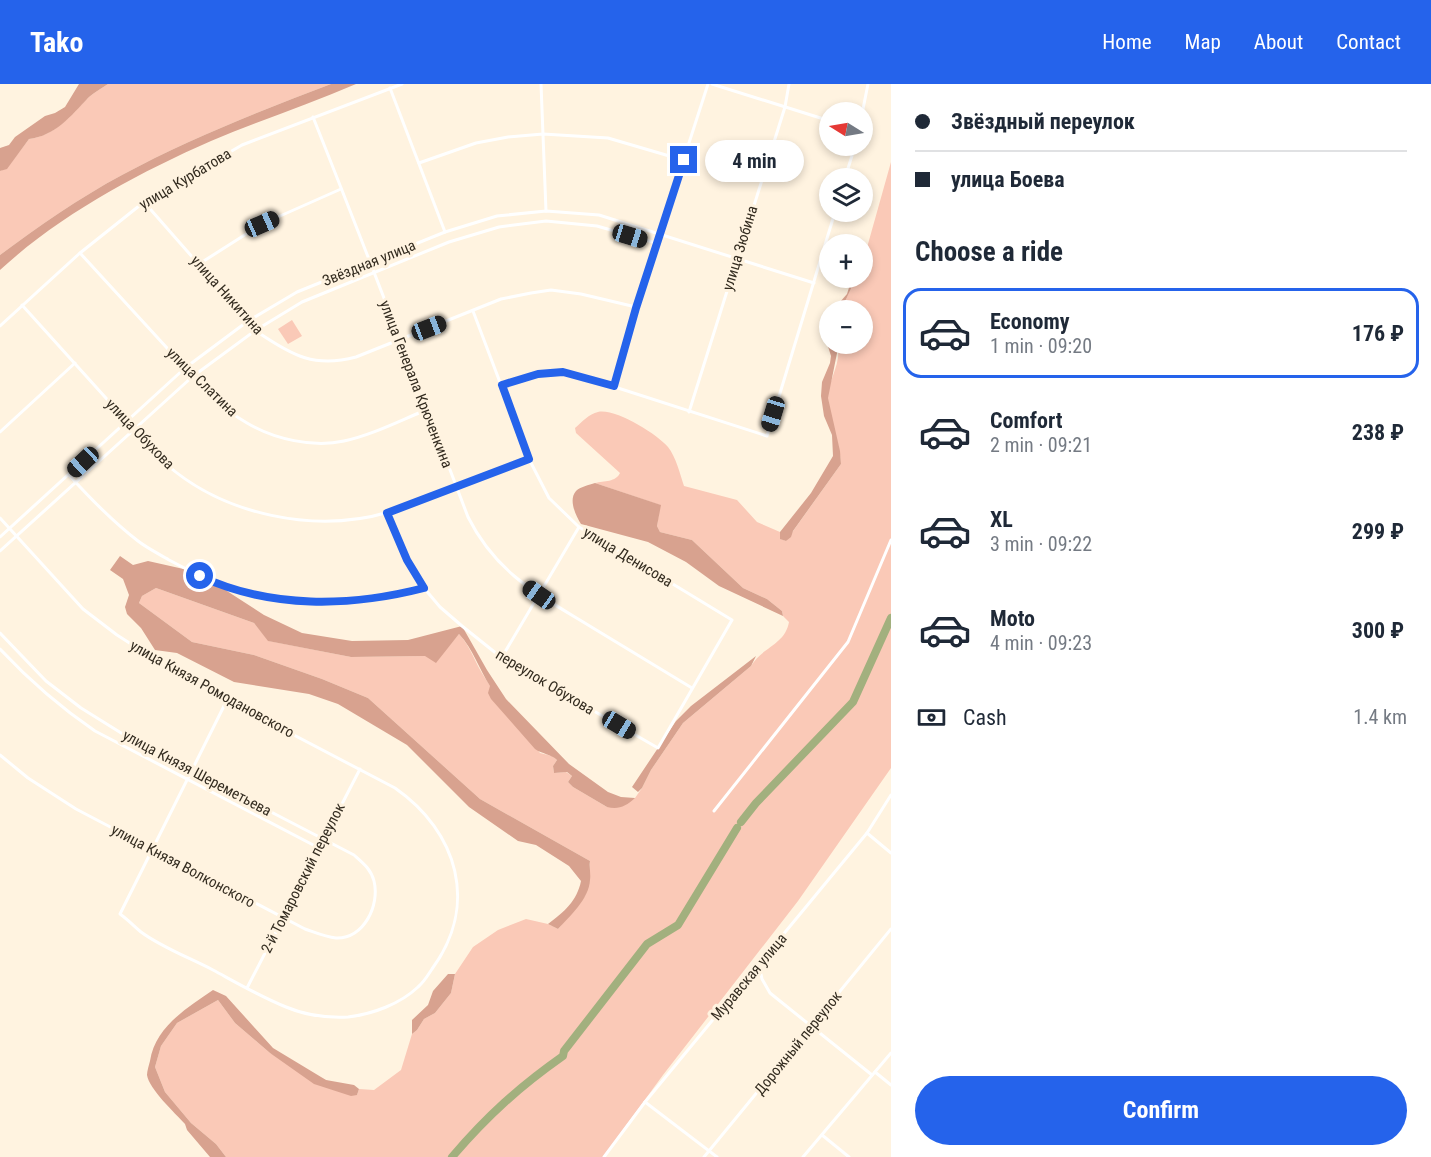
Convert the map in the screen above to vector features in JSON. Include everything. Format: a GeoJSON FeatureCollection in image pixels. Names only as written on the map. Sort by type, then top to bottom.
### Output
{"type":"FeatureCollection","features":[{"type":"Feature","properties":{"kind":"street","name":"улица Курбатова"},"geometry":{"type":"LineString","coordinates":[[0,326],[81,253],[144,202],[242,145],[402,84]]}},
{"type":"Feature","properties":{"kind":"street"},"geometry":{"type":"LineString","coordinates":[[541,84],[546,212]]}},
{"type":"Feature","properties":{"kind":"street"},"geometry":{"type":"LineString","coordinates":[[614,386],[656,243],[710,84],[819,118]]}},
{"type":"Feature","properties":{"kind":"street","name":"улица Зюбина"},"geometry":{"type":"LineString","coordinates":[[689,411],[785,107],[789,84]]}},
{"type":"Feature","properties":{"kind":"street"},"geometry":{"type":"LineString","coordinates":[[864,102],[868,84]]}},
{"type":"Feature","properties":{"kind":"street"},"geometry":{"type":"LineString","coordinates":[[390,88],[445,232]]}},
{"type":"Feature","properties":{"kind":"street","name":"улица Генерала Крюченкина"},"geometry":{"type":"LineString","coordinates":[[313,117],[401,339],[456,488],[472,526],[491,555],[513,576],[539,595],[692,688]]}},
{"type":"Feature","properties":{"kind":"street"},"geometry":{"type":"LineString","coordinates":[[419,163],[476,143],[543,134],[608,138],[684,160]]}},
{"type":"Feature","properties":{"kind":"street"},"geometry":{"type":"LineString","coordinates":[[199,264],[262,224],[341,189]]}},
{"type":"Feature","properties":{"kind":"street","name":"улица Никитина"},"geometry":{"type":"LineString","coordinates":[[144,202],[256,330],[277,345],[318,362],[331,363],[356,357],[501,300],[551,290],[581,294],[636,308]]}},
{"type":"Feature","properties":{"kind":"street","name":"Звёздная улица"},"geometry":{"type":"LineString","coordinates":[[0,537],[185,368],[248,321],[297,292],[445,232],[497,216],[546,212],[599,215],[814,283]]}},
{"type":"Feature","properties":{"kind":"street","name":"Звёздная улица"},"geometry":{"type":"LineString","coordinates":[[0,551],[192,377],[256,330],[302,302],[449,242],[499,227],[540,222],[597,226],[656,243]]}},
{"type":"Feature","properties":{"kind":"street"},"geometry":{"type":"LineString","coordinates":[[502,385],[538,374],[563,372],[614,386],[767,436],[832,222]]}},
{"type":"Feature","properties":{"kind":"street","name":"улица Слатина"},"geometry":{"type":"LineString","coordinates":[[81,253],[192,377],[230,412],[248,424],[292,440],[318,443],[343,442],[426,410]]}},
{"type":"Feature","properties":{"kind":"street","name":"улица Обухова"},"geometry":{"type":"LineString","coordinates":[[22,305],[166,464],[202,489],[230,503],[266,514],[291,519],[351,519],[387,513],[529,459]]}},
{"type":"Feature","properties":{"kind":"street","name":"улица Денисова"},"geometry":{"type":"LineString","coordinates":[[473,311],[529,459],[549,498],[579,527],[732,620],[692,688]]}},
{"type":"Feature","properties":{"kind":"street"},"geometry":{"type":"LineString","coordinates":[[0,432],[75,363]]}},
{"type":"Feature","properties":{"kind":"street"},"geometry":{"type":"LineString","coordinates":[[69,475],[138,542],[213,582],[267,598],[307,602],[354,601],[393,596],[424,588]]}},
{"type":"Feature","properties":{"kind":"street","name":"переулок Обухова"},"geometry":{"type":"LineString","coordinates":[[387,513],[407,560],[424,588],[440,607],[502,658],[658,748],[692,688]]}},
{"type":"Feature","properties":{"kind":"street","name":"улица Князя Ромодановского"},"geometry":{"type":"LineString","coordinates":[[0,518],[83,609],[117,635],[227,700],[360,769],[412,800],[428,815],[449,851],[457,882],[457,909],[453,930],[444,953],[419,987],[397,1002],[372,1012],[320,1017],[287,1008],[247,988],[141,932],[120,914],[152,850]]}},
{"type":"Feature","properties":{"kind":"street"},"geometry":{"type":"LineString","coordinates":[[502,658],[579,527]]}},
{"type":"Feature","properties":{"kind":"street"},"geometry":{"type":"LineString","coordinates":[[714,811],[848,642],[891,540]]}},
{"type":"Feature","properties":{"kind":"street","name":"улица Князя Шереметьева"},"geometry":{"type":"LineString","coordinates":[[0,633],[46,681],[81,708],[134,741],[354,855],[367,867],[374,880],[376,898],[371,914]]}},
{"type":"Feature","properties":{"kind":"street","name":"улица Князя Шереметьева"},"geometry":{"type":"LineString","coordinates":[[0,649],[35,686],[64,710],[95,730],[319,848]]}},
{"type":"Feature","properties":{"kind":"street"},"geometry":{"type":"LineString","coordinates":[[152,850],[227,700]]}},
{"type":"Feature","properties":{"kind":"street","name":"улица Князя Волконского"},"geometry":{"type":"LineString","coordinates":[[0,755],[28,778],[76,809],[305,929],[337,938],[358,932],[371,914]]}},
{"type":"Feature","properties":{"kind":"street","name":"2-й Томаровский переулок"},"geometry":{"type":"LineString","coordinates":[[247,988],[360,769]]}},
{"type":"Feature","properties":{"kind":"street","name":"Муравская улица"},"geometry":{"type":"LineString","coordinates":[[604,1157],[645,1102],[867,833],[891,795]]}},
{"type":"Feature","properties":{"kind":"street"},"geometry":{"type":"LineString","coordinates":[[867,833],[891,853]]}},
{"type":"Feature","properties":{"kind":"street","name":"Дорожный переулок"},"geometry":{"type":"LineString","coordinates":[[704,1157],[891,929]]}},
{"type":"Feature","properties":{"kind":"street"},"geometry":{"type":"LineString","coordinates":[[759,965],[762,979],[770,993],[811,1027],[891,1085]]}},
{"type":"Feature","properties":{"kind":"street"},"geometry":{"type":"LineString","coordinates":[[803,1157],[891,1053]]}},
{"type":"Feature","properties":{"kind":"street"},"geometry":{"type":"LineString","coordinates":[[645,1102],[717,1157]]}},
{"type":"Feature","properties":{"kind":"street"},"geometry":{"type":"LineString","coordinates":[[822,1135],[849,1157]]}},
{"type":"Feature","properties":{"kind":"shaded area"},"geometry":{"type":"Polygon","coordinates":[[[79,84],[108,84],[90,96],[55,129],[29,139],[7,169],[0,171],[0,148],[9,145],[15,137],[45,116],[65,107],[79,84]]]}},
{"type":"Feature","properties":{"kind":"shaded area"},"geometry":{"type":"Polygon","coordinates":[[[108,84],[331,84],[225,126],[147,162],[75,203],[0,255],[0,171],[7,168],[29,139],[55,129],[90,96],[108,84]]]}},
{"type":"Feature","properties":{"kind":"shaded area"},"geometry":{"type":"Polygon","coordinates":[[[331,84],[356,84],[211,141],[155,167],[73,214],[23,250],[0,270],[0,255],[106,184],[199,138],[331,84]]]}},
{"type":"Feature","properties":{"kind":"shaded area"},"geometry":{"type":"Polygon","coordinates":[[[891,162],[891,768],[798,901],[663,1075],[603,1157],[226,1157],[216,1144],[191,1123],[165,1092],[155,1067],[161,1046],[177,1023],[218,1000],[235,1023],[270,1053],[357,1095],[359,1089],[374,1090],[401,1070],[412,1034],[424,1019],[435,1013],[451,993],[455,974],[473,947],[498,930],[526,919],[558,929],[585,896],[590,875],[590,861],[480,799],[368,698],[254,655],[192,642],[139,603],[142,596],[156,588],[254,623],[269,641],[351,657],[425,656],[448,647],[459,634],[492,688],[540,753],[557,760],[553,766],[554,773],[566,772],[572,776],[568,782],[573,787],[607,807],[635,798],[683,723],[778,641],[787,630],[789,622],[783,616],[782,611],[767,599],[743,588],[692,540],[660,532],[657,526],[660,505],[595,483],[613,480],[620,473],[576,433],[575,428],[589,416],[598,412],[615,414],[635,423],[655,435],[668,447],[676,461],[684,486],[737,500],[757,522],[780,532],[781,539],[786,541],[841,464],[828,399],[838,354],[873,354],[873,300],[846,300],[851,288],[873,288],[873,234],[871,234],[891,162]]]}},
{"type":"Feature","properties":{"kind":"shaded area"},"geometry":{"type":"Polygon","coordinates":[[[849,288],[851,288],[846,300],[842,300],[849,288]]]}},
{"type":"Feature","properties":{"kind":"shaded area"},"geometry":{"type":"Polygon","coordinates":[[[292,320],[302,336],[288,344],[278,329],[292,320]]]}},
{"type":"Feature","properties":{"kind":"shaded area"},"geometry":{"type":"Polygon","coordinates":[[[830,354],[837,354],[828,398],[841,464],[786,541],[780,539],[780,532],[811,493],[833,456],[832,435],[824,416],[821,396],[822,382],[830,354]]]}},
{"type":"Feature","properties":{"kind":"shaded area"},"geometry":{"type":"Polygon","coordinates":[[[595,483],[661,505],[657,526],[660,532],[692,540],[743,588],[767,599],[782,611],[783,616],[719,586],[686,562],[648,542],[581,524],[574,508],[574,495],[580,488],[595,483]]]}},
{"type":"Feature","properties":{"kind":"shaded area"},"geometry":{"type":"Polygon","coordinates":[[[120,556],[133,565],[148,561],[188,570],[213,582],[264,615],[302,633],[352,641],[408,640],[462,626],[506,699],[569,764],[608,792],[621,797],[635,798],[622,807],[607,807],[573,787],[568,782],[572,776],[567,772],[554,773],[553,766],[557,760],[535,749],[491,699],[488,693],[490,686],[459,634],[436,663],[425,656],[351,657],[268,641],[254,623],[156,588],[142,596],[139,603],[192,642],[254,655],[368,698],[480,799],[590,861],[589,887],[578,907],[558,929],[548,924],[569,906],[581,881],[569,866],[536,845],[518,841],[469,807],[407,745],[338,704],[309,694],[234,682],[177,653],[155,650],[141,628],[127,614],[125,607],[129,595],[123,579],[110,570],[120,556]]]}},
{"type":"Feature","properties":{"kind":"shaded area"},"geometry":{"type":"Polygon","coordinates":[[[756,656],[751,666],[683,723],[651,770],[642,788],[638,792],[632,787],[676,721],[691,706],[756,656]]]}},
{"type":"Feature","properties":{"kind":"shaded area"},"geometry":{"type":"Polygon","coordinates":[[[448,974],[455,974],[451,993],[435,1013],[424,1019],[412,1034],[412,1020],[428,1005],[433,991],[448,974]]]}},
{"type":"Feature","properties":{"kind":"shaded area"},"geometry":{"type":"Polygon","coordinates":[[[213,990],[226,996],[273,1048],[326,1080],[354,1085],[359,1089],[357,1095],[351,1096],[314,1084],[270,1053],[235,1023],[218,1000],[177,1023],[161,1046],[155,1067],[165,1092],[191,1123],[216,1144],[226,1157],[210,1157],[187,1130],[185,1124],[157,1094],[147,1075],[153,1049],[165,1028],[183,1011],[213,990]]]}},
{"type":"Feature","properties":{"kind":"waterway"},"geometry":{"type":"LineString","coordinates":[[741,822],[756,803],[853,702],[891,618]]}},
{"type":"Feature","properties":{"kind":"waterway"},"geometry":{"type":"LineString","coordinates":[[452,1157],[504,1103],[563,1056],[564,1051],[647,944],[678,925],[737,828]]}},
{"type":"Feature","properties":{"kind":"route"},"geometry":{"type":"LineString","coordinates":[[200,576],[267,598],[307,602],[354,601],[393,596],[424,588],[407,560],[387,513],[529,459],[502,385],[538,374],[563,372],[614,386],[636,308],[684,160]]}}]}
